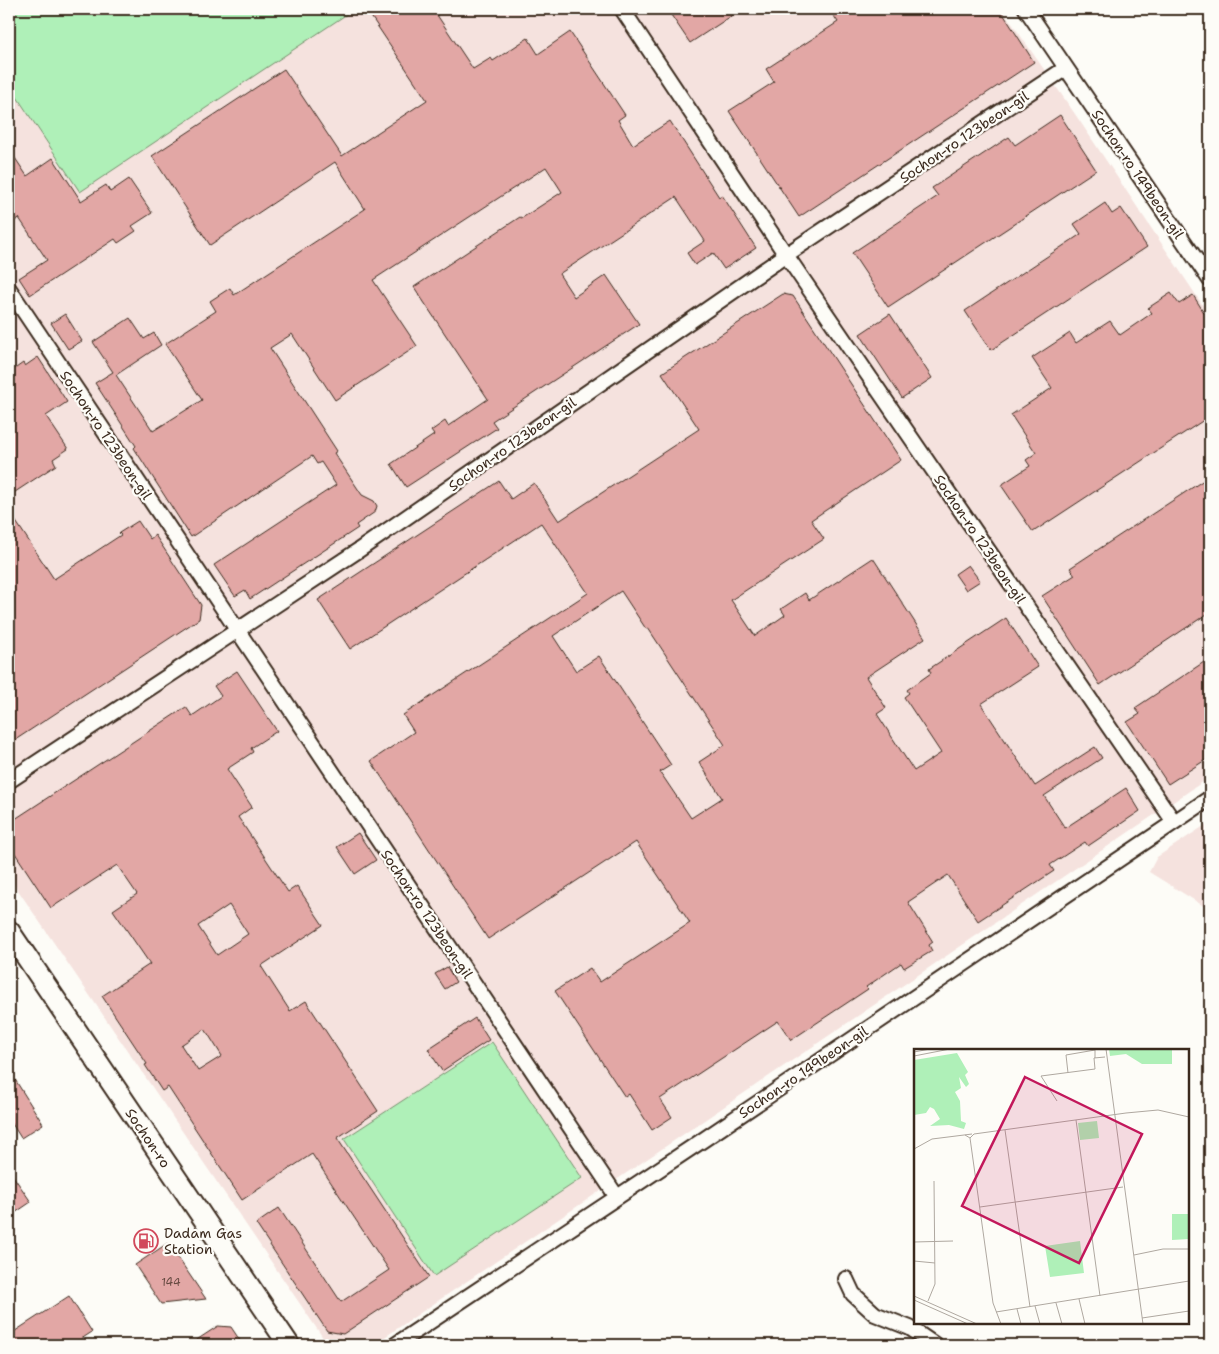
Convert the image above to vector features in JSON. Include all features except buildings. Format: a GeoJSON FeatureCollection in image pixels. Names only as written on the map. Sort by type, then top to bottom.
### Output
{"type":"FeatureCollection","features":[{"type":"Feature","properties":{"kind":"street","name":"Sochon-ro 123beon-gil"},"geometry":{"type":"LineString","coordinates":[[622,9],[786,255],[1174,822]]}},
{"type":"Feature","properties":{"kind":"street","name":"Sochon-ro 149beon-gil"},"geometry":{"type":"LineString","coordinates":[[1026,9],[1210,280]]}},
{"type":"Feature","properties":{"kind":"street","name":"Sochon-ro 123beon-gil"},"geometry":{"type":"LineString","coordinates":[[9,781],[359,550],[786,255],[1066,68]]}},
{"type":"Feature","properties":{"kind":"street","name":"Sochon-ro 123beon-gil"},"geometry":{"type":"LineString","coordinates":[[9,289],[617,1197]]}},
{"type":"Feature","properties":{"kind":"street","name":"Sochon-ro 149beon-gil"},"geometry":{"type":"LineString","coordinates":[[395,1345],[1210,798]]}},
{"type":"Feature","properties":{"kind":"street","name":"Sochon-ro"},"geometry":{"type":"LineString","coordinates":[[9,931],[288,1345]]}},
{"type":"Feature","properties":{"kind":"street"},"geometry":{"type":"LineString","coordinates":[[846,1279],[853,1294],[875,1314],[910,1328],[935,1345]]}},
{"type":"Feature","properties":{"kind":"shaded area"},"geometry":{"type":"Polygon","coordinates":[[[9,9],[1002,9],[1075,114],[1210,316],[1210,777],[373,1345],[328,1345],[9,877],[9,9]]]}},
{"type":"Feature","properties":{"kind":"shaded area"},"geometry":{"type":"Polygon","coordinates":[[[1210,822],[1210,910],[1149,872],[1157,857],[1210,822]]]}},
{"type":"Feature","properties":{"kind":"green space"},"geometry":{"type":"Polygon","coordinates":[[[9,9],[353,10],[80,192],[9,85],[9,9]]]}},
{"type":"Feature","properties":{"kind":"green space"},"geometry":{"type":"Polygon","coordinates":[[[492,1042],[582,1178],[434,1276],[344,1139],[492,1042]]]}},
{"type":"Feature","properties":{"kind":"place","name":"Dadam Gas Station"},"geometry":{"type":"Point","coordinates":[146,1241]}}]}
